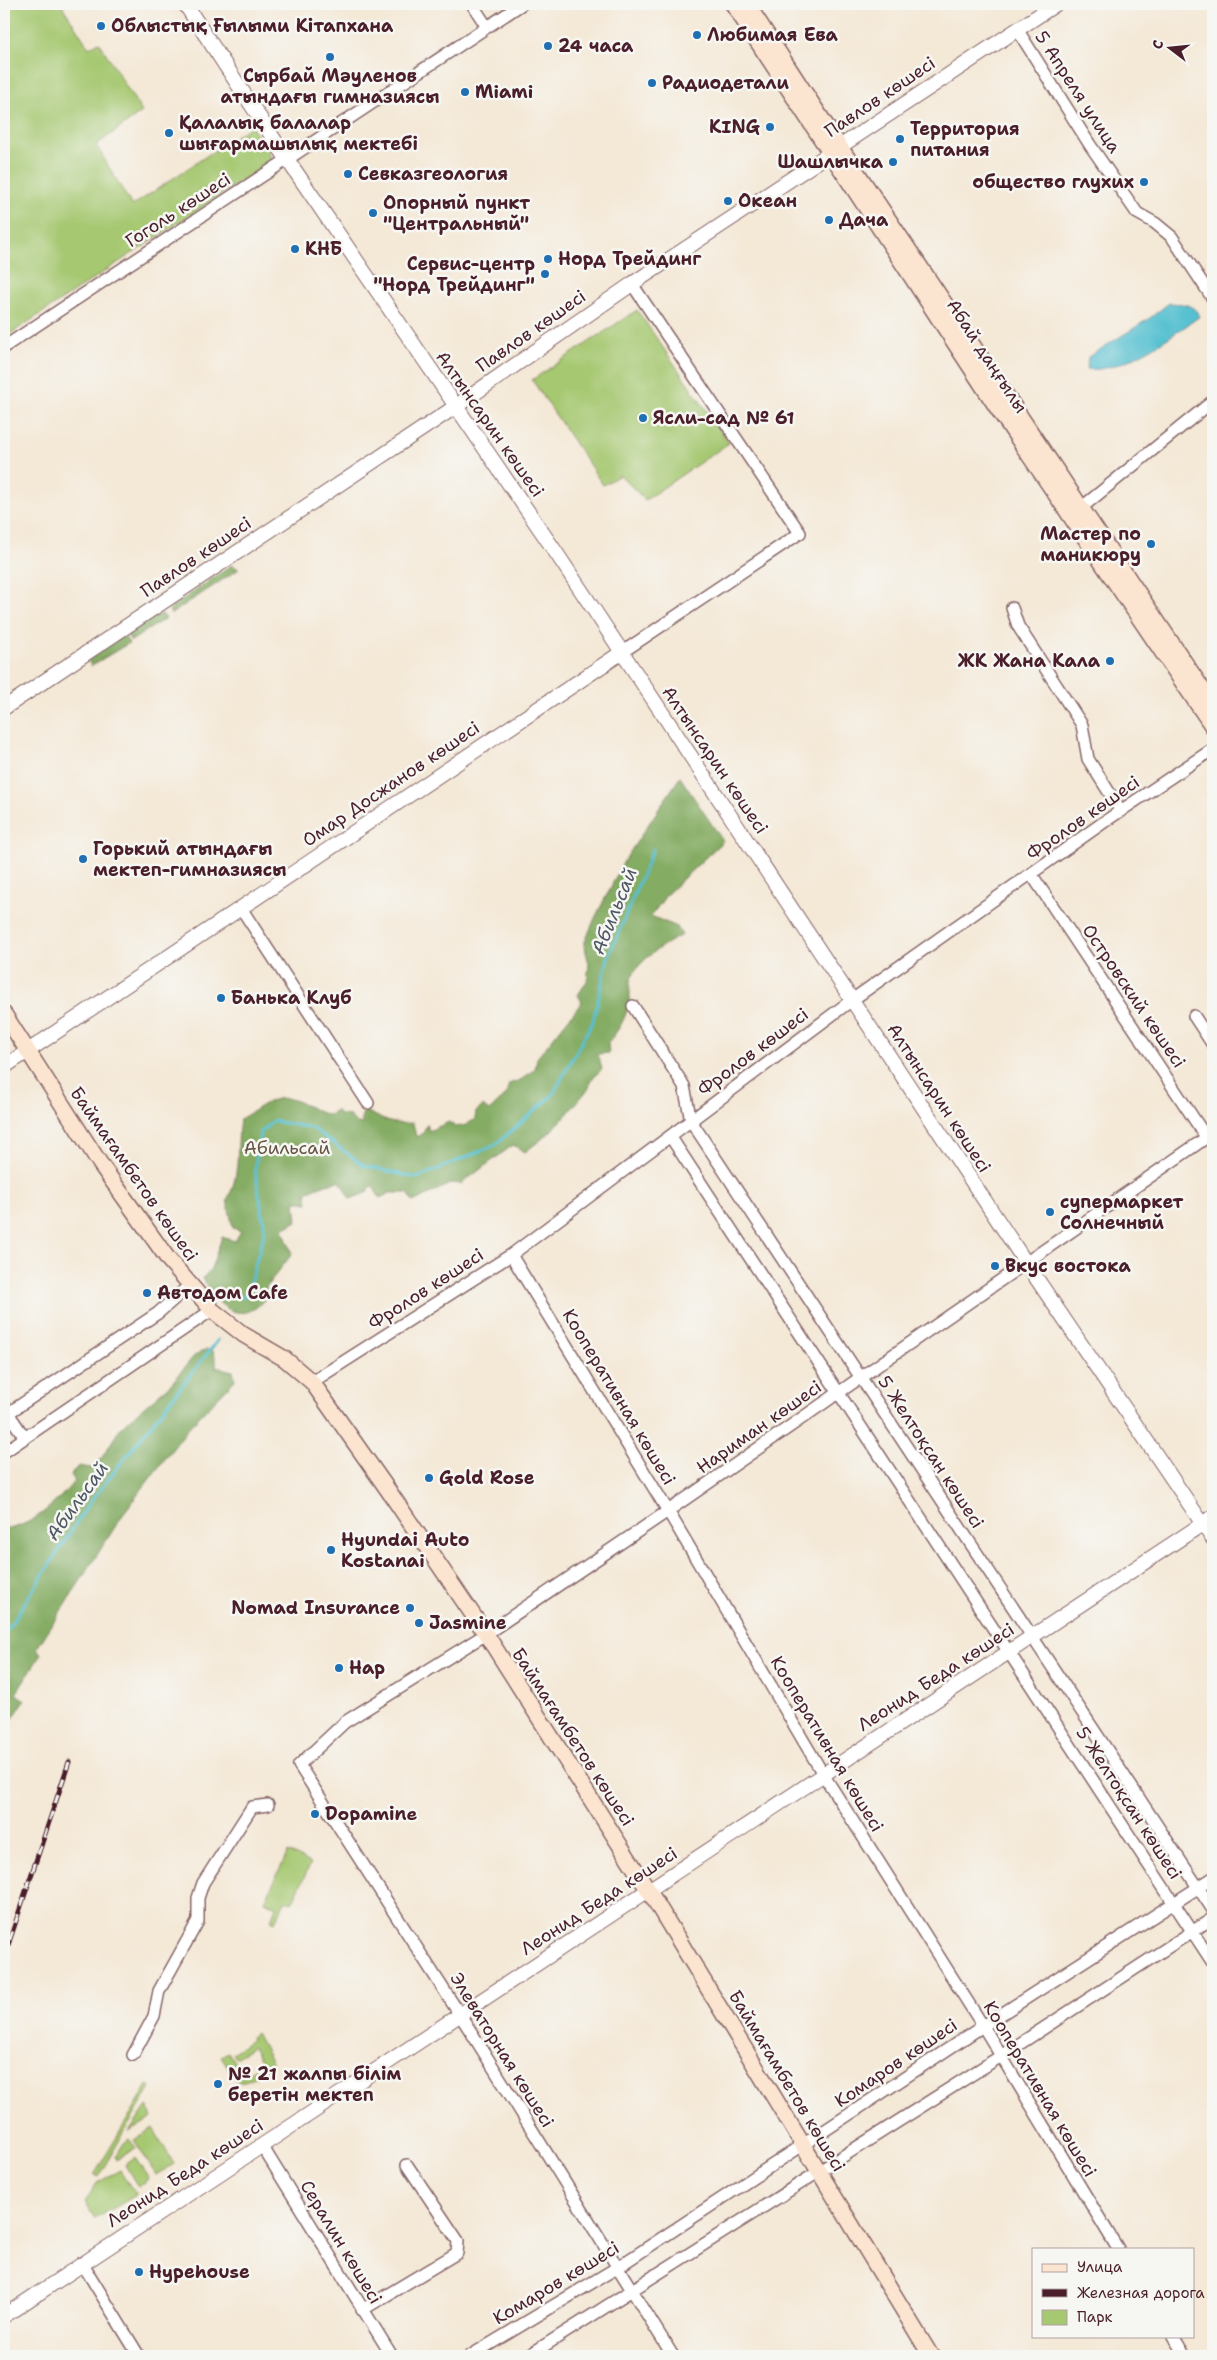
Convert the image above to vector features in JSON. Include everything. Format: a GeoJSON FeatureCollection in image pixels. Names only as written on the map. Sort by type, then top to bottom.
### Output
{"type":"FeatureCollection","features":[{"type":"Feature","properties":{"kind":"main road","name":"Абай даңғылы"},"geometry":{"type":"LineString","coordinates":[[733,4],[1081,508],[1213,705]]}},
{"type":"Feature","properties":{"kind":"main road","name":"Абай даңғылы"},"geometry":{"type":"LineString","coordinates":[[747,4],[835,150],[998,409],[1213,727]]}},
{"type":"Feature","properties":{"kind":"main road","name":"Баймағамбетов көшесі"},"geometry":{"type":"LineString","coordinates":[[4,1014],[101,1166],[168,1259],[212,1310],[244,1335],[285,1359],[312,1382],[486,1634],[649,1891],[931,2356]]}},
{"type":"Feature","properties":{"kind":"street","name":"Алтынсарин көшесі"},"geometry":{"type":"LineString","coordinates":[[184,4],[455,407],[557,554],[1026,1263],[1208,1520],[1213,1539]]}},
{"type":"Feature","properties":{"kind":"street"},"geometry":{"type":"LineString","coordinates":[[472,4],[487,27]]}},
{"type":"Feature","properties":{"kind":"street","name":"Гоголь көшесі"},"geometry":{"type":"LineString","coordinates":[[4,347],[522,4]]}},
{"type":"Feature","properties":{"kind":"street","name":"Павлов көшесі"},"geometry":{"type":"LineString","coordinates":[[4,708],[455,407],[632,284],[1056,4]]}},
{"type":"Feature","properties":{"kind":"street","name":"5 Апреля улица"},"geometry":{"type":"LineString","coordinates":[[1017,29],[1090,145],[1136,213],[1155,223],[1172,237],[1213,299]]}},
{"type":"Feature","properties":{"kind":"street","name":"Омар Досжанов көшесі"},"geometry":{"type":"LineString","coordinates":[[4,1067],[800,533],[632,284]]}},
{"type":"Feature","properties":{"kind":"street"},"geometry":{"type":"LineString","coordinates":[[1081,508],[1213,402]]}},
{"type":"Feature","properties":{"kind":"street"},"geometry":{"type":"LineString","coordinates":[[1012,608],[1018,626],[1082,725],[1088,759],[1121,811]]}},
{"type":"Feature","properties":{"kind":"street","name":"Фролов көшесі"},"geometry":{"type":"LineString","coordinates":[[312,1382],[511,1255],[852,1000],[1121,811],[1213,749]]}},
{"type":"Feature","properties":{"kind":"street","name":"Островский көшесі"},"geometry":{"type":"LineString","coordinates":[[1032,875],[1210,1135]]}},
{"type":"Feature","properties":{"kind":"street"},"geometry":{"type":"LineString","coordinates":[[241,908],[368,1103]]}},
{"type":"Feature","properties":{"kind":"street","name":"5 Желтоқсан көшесі"},"geometry":{"type":"LineString","coordinates":[[633,1006],[684,1086],[691,1121],[1213,1910]]}},
{"type":"Feature","properties":{"kind":"street"},"geometry":{"type":"LineString","coordinates":[[1194,1016],[1213,1045]]}},
{"type":"Feature","properties":{"kind":"street","name":"Нариман көшесі"},"geometry":{"type":"LineString","coordinates":[[299,1765],[345,1722],[486,1634],[668,1511],[1210,1135]]}},
{"type":"Feature","properties":{"kind":"street","name":"5 Желтоқсан көшесі"},"geometry":{"type":"LineString","coordinates":[[670,1136],[1213,1963]]}},
{"type":"Feature","properties":{"kind":"street","name":"Кооперативная көшесі"},"geometry":{"type":"LineString","coordinates":[[511,1255],[668,1511],[822,1774],[983,2026],[1117,2248]]}},
{"type":"Feature","properties":{"kind":"street"},"geometry":{"type":"LineString","coordinates":[[24,1438],[5,1412],[158,1313],[190,1285]]}},
{"type":"Feature","properties":{"kind":"street"},"geometry":{"type":"LineString","coordinates":[[4,1452],[212,1310]]}},
{"type":"Feature","properties":{"kind":"street","name":"Леонид Беда көшесі"},"geometry":{"type":"LineString","coordinates":[[4,2316],[1208,1520]]}},
{"type":"Feature","properties":{"kind":"street","name":"Элеваторная көшесі"},"geometry":{"type":"LineString","coordinates":[[299,1765],[460,2015],[673,2356]]}},
{"type":"Feature","properties":{"kind":"street"},"geometry":{"type":"LineString","coordinates":[[133,2055],[154,2016],[159,1991],[198,1921],[198,1898],[203,1883],[252,1807],[268,1805]]}},
{"type":"Feature","properties":{"kind":"street","name":"Комаров көшесі"},"geometry":{"type":"LineString","coordinates":[[470,2356],[618,2267],[983,2026],[1213,1878]]}},
{"type":"Feature","properties":{"kind":"street"},"geometry":{"type":"LineString","coordinates":[[528,2356],[1001,2056],[1213,1918]]}},
{"type":"Feature","properties":{"kind":"street","name":"Сералин көшесі"},"geometry":{"type":"LineString","coordinates":[[262,2146],[392,2356]]}},
{"type":"Feature","properties":{"kind":"street"},"geometry":{"type":"LineString","coordinates":[[362,2310],[457,2253],[459,2248],[458,2241],[407,2165]]}},
{"type":"Feature","properties":{"kind":"street"},"geometry":{"type":"LineString","coordinates":[[82,2263],[139,2356]]}},
{"type":"Feature","properties":{"kind":"street"},"geometry":{"type":"LineString","coordinates":[[1173,2338],[1185,2356]]}},
{"type":"Feature","properties":{"kind":"green space"},"geometry":{"type":"Polygon","coordinates":[[[4,4],[61,4],[89,48],[99,42],[142,112],[96,145],[132,206],[251,126],[269,152],[271,159],[266,165],[4,338],[4,4]]]}},
{"type":"Feature","properties":{"kind":"green space"},"geometry":{"type":"Polygon","coordinates":[[[637,310],[729,443],[645,500],[620,475],[603,485],[532,380],[637,310]]]}},
{"type":"Feature","properties":{"kind":"green space"},"geometry":{"type":"Polygon","coordinates":[[[232,565],[239,569],[171,614],[169,610],[172,607],[232,565]]]}},
{"type":"Feature","properties":{"kind":"green space"},"geometry":{"type":"Polygon","coordinates":[[[162,614],[166,618],[131,641],[127,635],[157,615],[162,614]]]}},
{"type":"Feature","properties":{"kind":"green space"},"geometry":{"type":"Polygon","coordinates":[[[124,636],[129,643],[91,666],[88,660],[124,636]]]}},
{"type":"Feature","properties":{"kind":"green space","name":"Абильсай"},"geometry":{"type":"Polygon","coordinates":[[[680,777],[723,841],[667,894],[651,916],[677,927],[682,935],[651,954],[637,968],[630,983],[626,1015],[608,1043],[609,1053],[598,1054],[602,1069],[591,1080],[589,1088],[563,1119],[547,1135],[525,1152],[513,1145],[461,1184],[452,1183],[413,1202],[408,1193],[390,1193],[380,1198],[372,1185],[366,1193],[350,1199],[340,1181],[306,1192],[308,1203],[295,1201],[297,1221],[283,1229],[292,1254],[266,1287],[267,1296],[258,1306],[249,1311],[231,1310],[222,1305],[215,1298],[203,1278],[211,1269],[222,1237],[235,1241],[241,1231],[233,1228],[227,1200],[236,1171],[240,1119],[264,1104],[286,1098],[331,1115],[335,1110],[341,1115],[350,1116],[354,1122],[362,1124],[362,1114],[365,1111],[392,1122],[413,1123],[416,1137],[423,1133],[427,1124],[429,1131],[449,1122],[456,1127],[466,1125],[475,1119],[476,1112],[483,1106],[489,1111],[506,1095],[509,1084],[522,1079],[535,1069],[537,1058],[582,1002],[578,995],[587,981],[589,964],[584,944],[595,918],[624,861],[680,777]]]}},
{"type":"Feature","properties":{"kind":"green space","name":"Абильсай"},"geometry":{"type":"Polygon","coordinates":[[[212,1349],[216,1359],[216,1367],[233,1371],[235,1380],[190,1426],[126,1510],[37,1648],[41,1654],[16,1694],[25,1700],[4,1732],[4,1526],[8,1529],[18,1526],[45,1511],[75,1481],[71,1475],[78,1466],[91,1468],[101,1459],[121,1427],[171,1384],[193,1357],[201,1351],[212,1349]]]}},
{"type":"Feature","properties":{"kind":"green space"},"geometry":{"type":"Polygon","coordinates":[[[288,1852],[311,1863],[292,1903],[285,1901],[275,1922],[271,1920],[276,1907],[265,1901],[288,1852]]]}},
{"type":"Feature","properties":{"kind":"green space"},"geometry":{"type":"Polygon","coordinates":[[[256,2033],[272,2062],[256,2076],[246,2081],[237,2081],[221,2056],[228,2052],[243,2076],[263,2064],[253,2047],[235,2058],[232,2053],[252,2040],[251,2037],[256,2033]]]}},
{"type":"Feature","properties":{"kind":"green space"},"geometry":{"type":"Polygon","coordinates":[[[148,2085],[151,2087],[98,2177],[94,2175],[148,2085]]]}},
{"type":"Feature","properties":{"kind":"green space"},"geometry":{"type":"Polygon","coordinates":[[[147,2106],[152,2118],[129,2132],[147,2106]]]}},
{"type":"Feature","properties":{"kind":"green space"},"geometry":{"type":"Polygon","coordinates":[[[153,2128],[174,2164],[156,2175],[134,2140],[153,2128]]]}},
{"type":"Feature","properties":{"kind":"green space"},"geometry":{"type":"Polygon","coordinates":[[[129,2139],[136,2148],[116,2160],[115,2157],[129,2139]]]}},
{"type":"Feature","properties":{"kind":"green space"},"geometry":{"type":"Polygon","coordinates":[[[135,2158],[149,2179],[138,2187],[125,2165],[135,2158]]]}},
{"type":"Feature","properties":{"kind":"green space"},"geometry":{"type":"Polygon","coordinates":[[[120,2170],[136,2195],[95,2219],[85,2202],[97,2183],[120,2170]]]}},
{"type":"Feature","properties":{"kind":"water"},"geometry":{"type":"Polygon","coordinates":[[[1169,303],[1190,306],[1200,316],[1162,342],[1130,359],[1100,369],[1087,369],[1088,357],[1150,318],[1169,303]]]}},
{"type":"Feature","properties":{"kind":"waterway","name":"Абильсай"},"geometry":{"type":"LineString","coordinates":[[243,1298],[249,1286],[265,1231],[255,1169],[260,1133],[273,1121],[312,1128],[365,1166],[417,1178],[495,1145],[552,1096],[593,1021],[608,958],[653,849]]}},
{"type":"Feature","properties":{"kind":"waterway","name":"Абильсай"},"geometry":{"type":"LineString","coordinates":[[4,1635],[88,1505],[218,1340]]}},
{"type":"Feature","properties":{"kind":"railway"},"geometry":{"type":"LineString","coordinates":[[4,1957],[69,1762]]}},
{"type":"Feature","properties":{"kind":"place","name":"Облыстық Ғылыми Кітапхана"},"geometry":{"type":"Point","coordinates":[101,26]}},
{"type":"Feature","properties":{"kind":"place","name":"Любимая Ева"},"geometry":{"type":"Point","coordinates":[697,35]}},
{"type":"Feature","properties":{"kind":"place","name":"24 часа"},"geometry":{"type":"Point","coordinates":[548,46]}},
{"type":"Feature","properties":{"kind":"place","name":"Сырбай Мәуленов атындағы гимназиясы"},"geometry":{"type":"Point","coordinates":[330,57]}},
{"type":"Feature","properties":{"kind":"place","name":"Радиодетали"},"geometry":{"type":"Point","coordinates":[652,83]}},
{"type":"Feature","properties":{"kind":"place","name":"Miami"},"geometry":{"type":"Point","coordinates":[465,92]}},
{"type":"Feature","properties":{"kind":"place","name":"KING"},"geometry":{"type":"Point","coordinates":[770,127]}},
{"type":"Feature","properties":{"kind":"place","name":"Қалалық балалар шығармашылық мектебі"},"geometry":{"type":"Point","coordinates":[169,133]}},
{"type":"Feature","properties":{"kind":"place","name":"Территория питания"},"geometry":{"type":"Point","coordinates":[900,139]}},
{"type":"Feature","properties":{"kind":"place","name":"Шашлычка"},"geometry":{"type":"Point","coordinates":[893,162]}},
{"type":"Feature","properties":{"kind":"place","name":"Севказгеология"},"geometry":{"type":"Point","coordinates":[348,174]}},
{"type":"Feature","properties":{"kind":"place","name":"общество глухих"},"geometry":{"type":"Point","coordinates":[1144,182]}},
{"type":"Feature","properties":{"kind":"place","name":"Океан"},"geometry":{"type":"Point","coordinates":[728,201]}},
{"type":"Feature","properties":{"kind":"place","name":"Опорный пункт \"Центральный\""},"geometry":{"type":"Point","coordinates":[373,213]}},
{"type":"Feature","properties":{"kind":"place","name":"Дача"},"geometry":{"type":"Point","coordinates":[829,220]}},
{"type":"Feature","properties":{"kind":"place","name":"КНБ"},"geometry":{"type":"Point","coordinates":[295,249]}},
{"type":"Feature","properties":{"kind":"place","name":"Норд Трейдинг"},"geometry":{"type":"Point","coordinates":[548,259]}},
{"type":"Feature","properties":{"kind":"place","name":"Сервис-центр \"Норд Трейдинг\""},"geometry":{"type":"Point","coordinates":[545,274]}},
{"type":"Feature","properties":{"kind":"place","name":"Ясли-сад № 61"},"geometry":{"type":"Point","coordinates":[643,418]}},
{"type":"Feature","properties":{"kind":"place","name":"Мастер по маникюру"},"geometry":{"type":"Point","coordinates":[1151,544]}},
{"type":"Feature","properties":{"kind":"place","name":"ЖК Жана Кала"},"geometry":{"type":"Point","coordinates":[1110,661]}},
{"type":"Feature","properties":{"kind":"place","name":"Горький атындағы мектеп-гимназиясы"},"geometry":{"type":"Point","coordinates":[83,859]}},
{"type":"Feature","properties":{"kind":"place","name":"Банька Клуб"},"geometry":{"type":"Point","coordinates":[221,998]}},
{"type":"Feature","properties":{"kind":"place","name":"супермаркет Солнечный"},"geometry":{"type":"Point","coordinates":[1050,1212]}},
{"type":"Feature","properties":{"kind":"place","name":"Вкус востока"},"geometry":{"type":"Point","coordinates":[995,1266]}},
{"type":"Feature","properties":{"kind":"place","name":"Автодом Cafe"},"geometry":{"type":"Point","coordinates":[147,1293]}},
{"type":"Feature","properties":{"kind":"place","name":"Gold Rose"},"geometry":{"type":"Point","coordinates":[429,1478]}},
{"type":"Feature","properties":{"kind":"place","name":"Hyundai Auto Kostanai"},"geometry":{"type":"Point","coordinates":[331,1550]}},
{"type":"Feature","properties":{"kind":"place","name":"Nomad Insurance"},"geometry":{"type":"Point","coordinates":[410,1608]}},
{"type":"Feature","properties":{"kind":"place","name":"Jasmine"},"geometry":{"type":"Point","coordinates":[419,1623]}},
{"type":"Feature","properties":{"kind":"place","name":"Нар"},"geometry":{"type":"Point","coordinates":[339,1668]}},
{"type":"Feature","properties":{"kind":"place","name":"Dopamine"},"geometry":{"type":"Point","coordinates":[315,1814]}},
{"type":"Feature","properties":{"kind":"place","name":"№ 21 жалпы білім беретін мектеп"},"geometry":{"type":"Point","coordinates":[218,2084]}},
{"type":"Feature","properties":{"kind":"place","name":"Hypehouse"},"geometry":{"type":"Point","coordinates":[139,2272]}}]}
